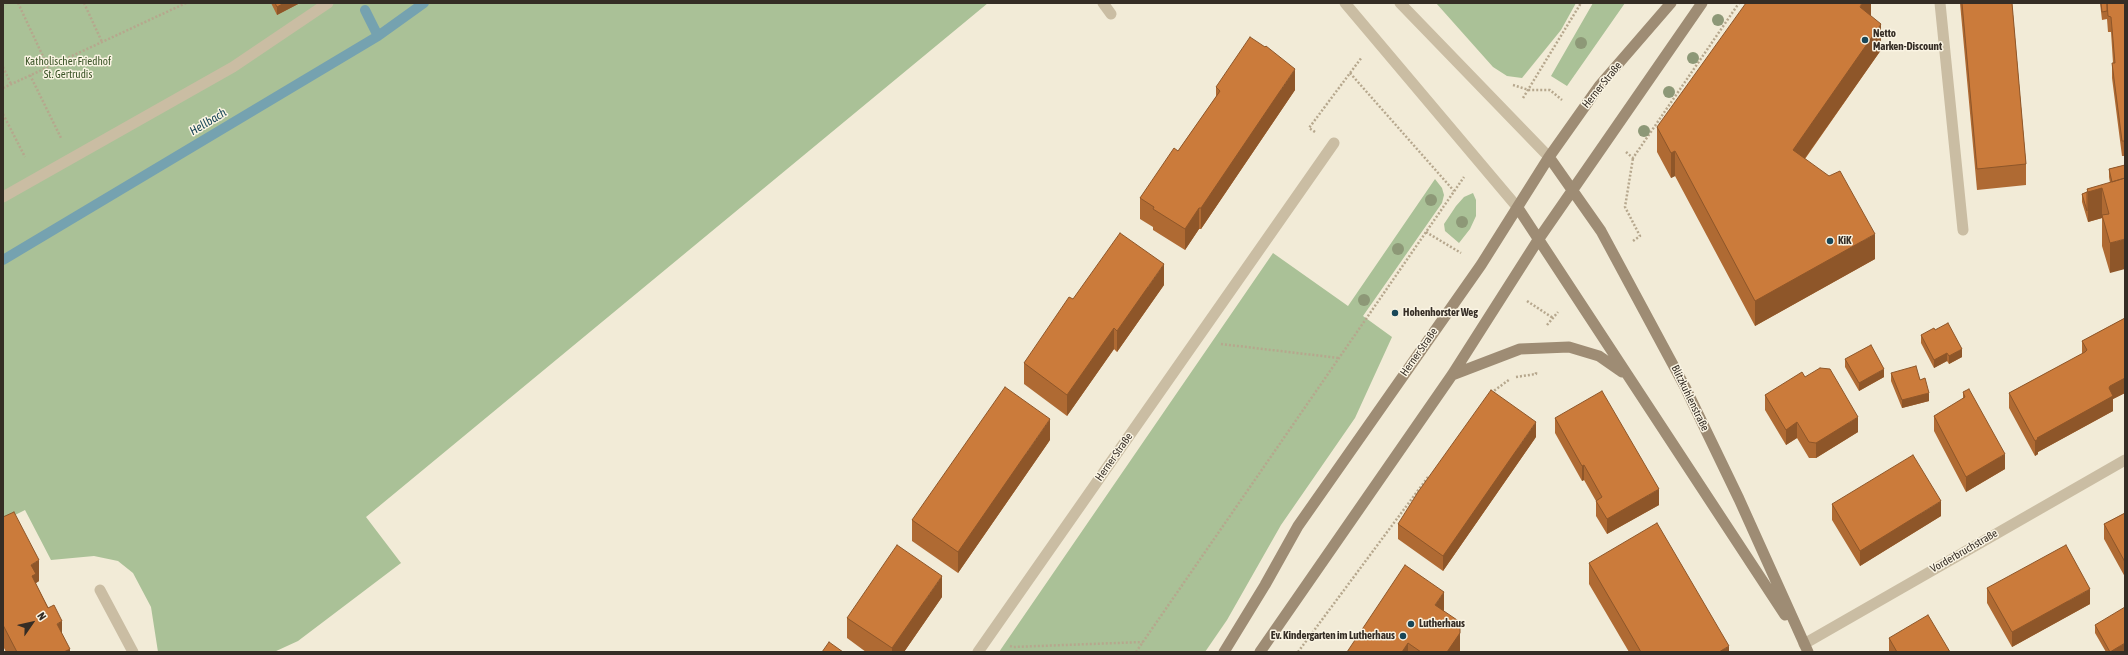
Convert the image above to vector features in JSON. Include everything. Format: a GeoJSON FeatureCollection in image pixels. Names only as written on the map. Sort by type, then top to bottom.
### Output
{"type":"FeatureCollection","features":[{"type":"Feature","properties":{"kind":"main road","name":"Herner Straße"},"geometry":{"type":"LineString","coordinates":[[1224,652],[1265,586],[1298,526],[1481,265],[1549,157],[1600,86],[1671,3]]}},
{"type":"Feature","properties":{"kind":"main road"},"geometry":{"type":"LineString","coordinates":[[1260,652],[1452,375],[1538,240],[1702,3]]}},
{"type":"Feature","properties":{"kind":"main road","name":"Blitzkuhlenstraße"},"geometry":{"type":"LineString","coordinates":[[1549,157],[1573,188],[1615,255],[1685,387],[1745,512],[1806,648]]}},
{"type":"Feature","properties":{"kind":"main road"},"geometry":{"type":"LineString","coordinates":[[1518,208],[1806,648]]}},
{"type":"Feature","properties":{"kind":"main road"},"geometry":{"type":"LineString","coordinates":[[1452,375],[1520,349],[1569,347],[1599,356],[1628,376]]}},
{"type":"Feature","properties":{"kind":"street"},"geometry":{"type":"LineString","coordinates":[[3,197],[233,67],[328,3]]}},
{"type":"Feature","properties":{"kind":"street"},"geometry":{"type":"LineString","coordinates":[[1103,3],[1111,14]]}},
{"type":"Feature","properties":{"kind":"street"},"geometry":{"type":"LineString","coordinates":[[1345,3],[1518,208]]}},
{"type":"Feature","properties":{"kind":"street"},"geometry":{"type":"LineString","coordinates":[[1400,3],[1549,157]]}},
{"type":"Feature","properties":{"kind":"street"},"geometry":{"type":"LineString","coordinates":[[1940,3],[1963,230]]}},
{"type":"Feature","properties":{"kind":"street","name":"Herner Straße"},"geometry":{"type":"LineString","coordinates":[[978,652],[1334,143]]}},
{"type":"Feature","properties":{"kind":"street","name":"Vorderbruchstraße"},"geometry":{"type":"LineString","coordinates":[[1806,648],[2125,460]]}},
{"type":"Feature","properties":{"kind":"street"},"geometry":{"type":"LineString","coordinates":[[100,590],[133,652]]}},
{"type":"Feature","properties":{"kind":"path"},"geometry":{"type":"LineString","coordinates":[[18,3],[48,67]]}},
{"type":"Feature","properties":{"kind":"path"},"geometry":{"type":"LineString","coordinates":[[84,3],[102,42]]}},
{"type":"Feature","properties":{"kind":"path"},"geometry":{"type":"LineString","coordinates":[[3,88],[186,3]]}},
{"type":"Feature","properties":{"kind":"path"},"geometry":{"type":"LineString","coordinates":[[1529,90],[1581,3]]}},
{"type":"Feature","properties":{"kind":"path"},"geometry":{"type":"LineString","coordinates":[[1615,255],[1640,236],[1625,207],[1633,158],[1739,3]]}},
{"type":"Feature","properties":{"kind":"path"},"geometry":{"type":"LineString","coordinates":[[1334,143],[1310,128],[1375,39]]}},
{"type":"Feature","properties":{"kind":"path"},"geometry":{"type":"LineString","coordinates":[[3,67],[11,84]]}},
{"type":"Feature","properties":{"kind":"path"},"geometry":{"type":"LineString","coordinates":[[1136,652],[1454,191],[1350,73]]}},
{"type":"Feature","properties":{"kind":"path"},"geometry":{"type":"LineString","coordinates":[[30,75],[61,138]]}},
{"type":"Feature","properties":{"kind":"path"},"geometry":{"type":"LineString","coordinates":[[3,114],[25,157]]}},
{"type":"Feature","properties":{"kind":"path"},"geometry":{"type":"LineString","coordinates":[[1610,136],[1633,158]]}},
{"type":"Feature","properties":{"kind":"path"},"geometry":{"type":"LineString","coordinates":[[1486,399],[1491,393],[1512,377],[1536,374],[1538,348],[1543,329],[1574,295]]}},
{"type":"Feature","properties":{"kind":"path"},"geometry":{"type":"LineString","coordinates":[[1201,332],[1222,345],[1339,358]]}},
{"type":"Feature","properties":{"kind":"path"},"geometry":{"type":"LineString","coordinates":[[1298,652],[1430,475]]}},
{"type":"Feature","properties":{"kind":"path"},"geometry":{"type":"LineString","coordinates":[[990,634],[1013,647],[1143,642]]}},
{"type":"Feature","properties":{"kind":"green space","name":"Katholischer Friedhof St. Gertrudis"},"geometry":{"type":"Polygon","coordinates":[[[3,3],[988,3],[366,517],[401,563],[298,641],[274,652],[158,652],[151,607],[133,573],[118,561],[94,556],[51,560],[25,510],[3,521],[3,3]]]}},
{"type":"Feature","properties":{"kind":"green space"},"geometry":{"type":"Polygon","coordinates":[[[1436,3],[1576,3],[1561,30],[1522,78],[1507,76],[1493,67],[1436,3]]]}},
{"type":"Feature","properties":{"kind":"green space"},"geometry":{"type":"Polygon","coordinates":[[[1593,3],[1625,3],[1567,86],[1551,76],[1593,3]]]}},
{"type":"Feature","properties":{"kind":"green space"},"geometry":{"type":"Polygon","coordinates":[[[1435,179],[1442,188],[1444,195],[1442,203],[1363,316],[1392,337],[1355,418],[1281,525],[1227,620],[1205,652],[999,652],[1273,253],[1348,306],[1435,179]]]}},
{"type":"Feature","properties":{"kind":"green space"},"geometry":{"type":"Polygon","coordinates":[[[1473,193],[1476,200],[1476,216],[1470,229],[1459,243],[1445,231],[1444,224],[1464,197],[1473,193]]]}},
{"type":"Feature","properties":{"kind":"building"},"geometry":{"type":"Polygon","coordinates":[[[275,3],[284,3],[277,7],[275,3]]]}},
{"type":"Feature","properties":{"kind":"building"},"geometry":{"type":"Polygon","coordinates":[[[1746,3],[1862,3],[1860,7],[1881,24],[1793,150],[1829,176],[1840,171],[1875,234],[1755,301],[1675,151],[1671,153],[1657,127],[1746,3]]]}},
{"type":"Feature","properties":{"kind":"building"},"geometry":{"type":"Polygon","coordinates":[[[1962,3],[2012,3],[2026,164],[1977,169],[1962,3]]]}},
{"type":"Feature","properties":{"kind":"building"},"geometry":{"type":"Polygon","coordinates":[[[2101,3],[2107,3],[2107,11],[2102,12],[2101,3]]]}},
{"type":"Feature","properties":{"kind":"building"},"geometry":{"type":"Polygon","coordinates":[[[2107,3],[2125,3],[2125,141],[2122,141],[2112,63],[2115,63],[2111,17],[2108,16],[2107,3]]]}},
{"type":"Feature","properties":{"kind":"building"},"geometry":{"type":"Polygon","coordinates":[[[1250,37],[1265,47],[1266,46],[1295,69],[1201,208],[1199,208],[1185,229],[1153,209],[1154,207],[1140,198],[1174,148],[1178,151],[1220,91],[1216,87],[1250,37]]]}},
{"type":"Feature","properties":{"kind":"building"},"geometry":{"type":"Polygon","coordinates":[[[2125,165],[2125,178],[2112,182],[2109,169],[2125,165]]]}},
{"type":"Feature","properties":{"kind":"building"},"geometry":{"type":"Polygon","coordinates":[[[2125,178],[2125,239],[2110,243],[2102,215],[2109,214],[2102,188],[2088,192],[2087,189],[2125,178]]]}},
{"type":"Feature","properties":{"kind":"building"},"geometry":{"type":"Polygon","coordinates":[[[2087,192],[2087,211],[2082,194],[2087,192]]]}},
{"type":"Feature","properties":{"kind":"building"},"geometry":{"type":"Polygon","coordinates":[[[1120,233],[1164,264],[1117,331],[1114,328],[1067,395],[1024,363],[1069,297],[1073,299],[1120,233]]]}},
{"type":"Feature","properties":{"kind":"building"},"geometry":{"type":"Polygon","coordinates":[[[2125,318],[2125,378],[2110,386],[2109,388],[2113,396],[2037,438],[2038,439],[2035,441],[2009,393],[2085,352],[2087,350],[2082,341],[2125,318]]]}},
{"type":"Feature","properties":{"kind":"building"},"geometry":{"type":"Polygon","coordinates":[[[1948,323],[1962,349],[1949,356],[1947,353],[1934,360],[1921,335],[1948,323]]]}},
{"type":"Feature","properties":{"kind":"building"},"geometry":{"type":"Polygon","coordinates":[[[1871,345],[1884,369],[1859,383],[1845,359],[1871,345]]]}},
{"type":"Feature","properties":{"kind":"building"},"geometry":{"type":"Polygon","coordinates":[[[1916,366],[1920,380],[1925,378],[1929,393],[1902,400],[1891,373],[1916,366]]]}},
{"type":"Feature","properties":{"kind":"building"},"geometry":{"type":"Polygon","coordinates":[[[1820,368],[1830,369],[1858,417],[1816,443],[1809,442],[1797,422],[1786,430],[1765,395],[1802,372],[1805,377],[1820,368]]]}},
{"type":"Feature","properties":{"kind":"building"},"geometry":{"type":"Polygon","coordinates":[[[1005,387],[1050,419],[958,552],[912,520],[1005,387]]]}},
{"type":"Feature","properties":{"kind":"building"},"geometry":{"type":"Polygon","coordinates":[[[1969,389],[2005,454],[1966,477],[1934,416],[1965,397],[1963,392],[1969,389]]]}},
{"type":"Feature","properties":{"kind":"building"},"geometry":{"type":"Polygon","coordinates":[[[1491,390],[1536,422],[1443,556],[1398,524],[1418,492],[1491,390]]]}},
{"type":"Feature","properties":{"kind":"building"},"geometry":{"type":"Polygon","coordinates":[[[1602,391],[1659,489],[1607,519],[1596,501],[1602,497],[1584,465],[1582,466],[1555,418],[1602,391]]]}},
{"type":"Feature","properties":{"kind":"building"},"geometry":{"type":"Polygon","coordinates":[[[1913,455],[1941,501],[1860,551],[1832,504],[1913,455]]]}},
{"type":"Feature","properties":{"kind":"building"},"geometry":{"type":"Polygon","coordinates":[[[14,512],[39,560],[31,565],[36,574],[32,576],[48,608],[54,605],[62,621],[57,624],[70,649],[64,652],[17,652],[3,625],[3,517],[14,512]]]}},
{"type":"Feature","properties":{"kind":"building"},"geometry":{"type":"Polygon","coordinates":[[[2125,513],[2125,562],[2104,524],[2125,513]]]}},
{"type":"Feature","properties":{"kind":"building"},"geometry":{"type":"Polygon","coordinates":[[[1657,523],[1729,646],[1719,652],[1641,652],[1589,563],[1657,523]]]}},
{"type":"Feature","properties":{"kind":"building"},"geometry":{"type":"Polygon","coordinates":[[[897,545],[942,576],[892,648],[847,618],[897,545]]]}},
{"type":"Feature","properties":{"kind":"building"},"geometry":{"type":"Polygon","coordinates":[[[2066,545],[2090,589],[2012,632],[1987,588],[2066,545]]]}},
{"type":"Feature","properties":{"kind":"building"},"geometry":{"type":"Polygon","coordinates":[[[1405,565],[1444,592],[1435,605],[1460,622],[1460,633],[1447,652],[1421,652],[1408,643],[1402,652],[1347,652],[1405,565]]]}},
{"type":"Feature","properties":{"kind":"building"},"geometry":{"type":"Polygon","coordinates":[[[2125,607],[2125,643],[2110,652],[2095,625],[2125,607]]]}},
{"type":"Feature","properties":{"kind":"building"},"geometry":{"type":"Polygon","coordinates":[[[1928,615],[1950,652],[1897,652],[1889,638],[1928,615]]]}},
{"type":"Feature","properties":{"kind":"building"},"geometry":{"type":"Polygon","coordinates":[[[829,642],[843,652],[822,652],[829,642]]]}},
{"type":"Feature","properties":{"kind":"waterway","name":"Hellbach"},"geometry":{"type":"LineString","coordinates":[[3,260],[378,36],[424,3]]}},
{"type":"Feature","properties":{"kind":"waterway"},"geometry":{"type":"LineString","coordinates":[[365,10],[378,36]]}},
{"type":"Feature","properties":{"kind":"place","name":"Netto Marken-Discount"},"geometry":{"type":"Point","coordinates":[1865,40]}},
{"type":"Feature","properties":{"kind":"place","name":"KiK"},"geometry":{"type":"Point","coordinates":[1830,241]}},
{"type":"Feature","properties":{"kind":"place","name":"Hohenhorster Weg"},"geometry":{"type":"Point","coordinates":[1395,313]}},
{"type":"Feature","properties":{"kind":"place","name":"Lutherhaus"},"geometry":{"type":"Point","coordinates":[1411,624]}},
{"type":"Feature","properties":{"kind":"place","name":"Ev. Kindergarten im Lutherhaus"},"geometry":{"type":"Point","coordinates":[1403,636]}}]}
